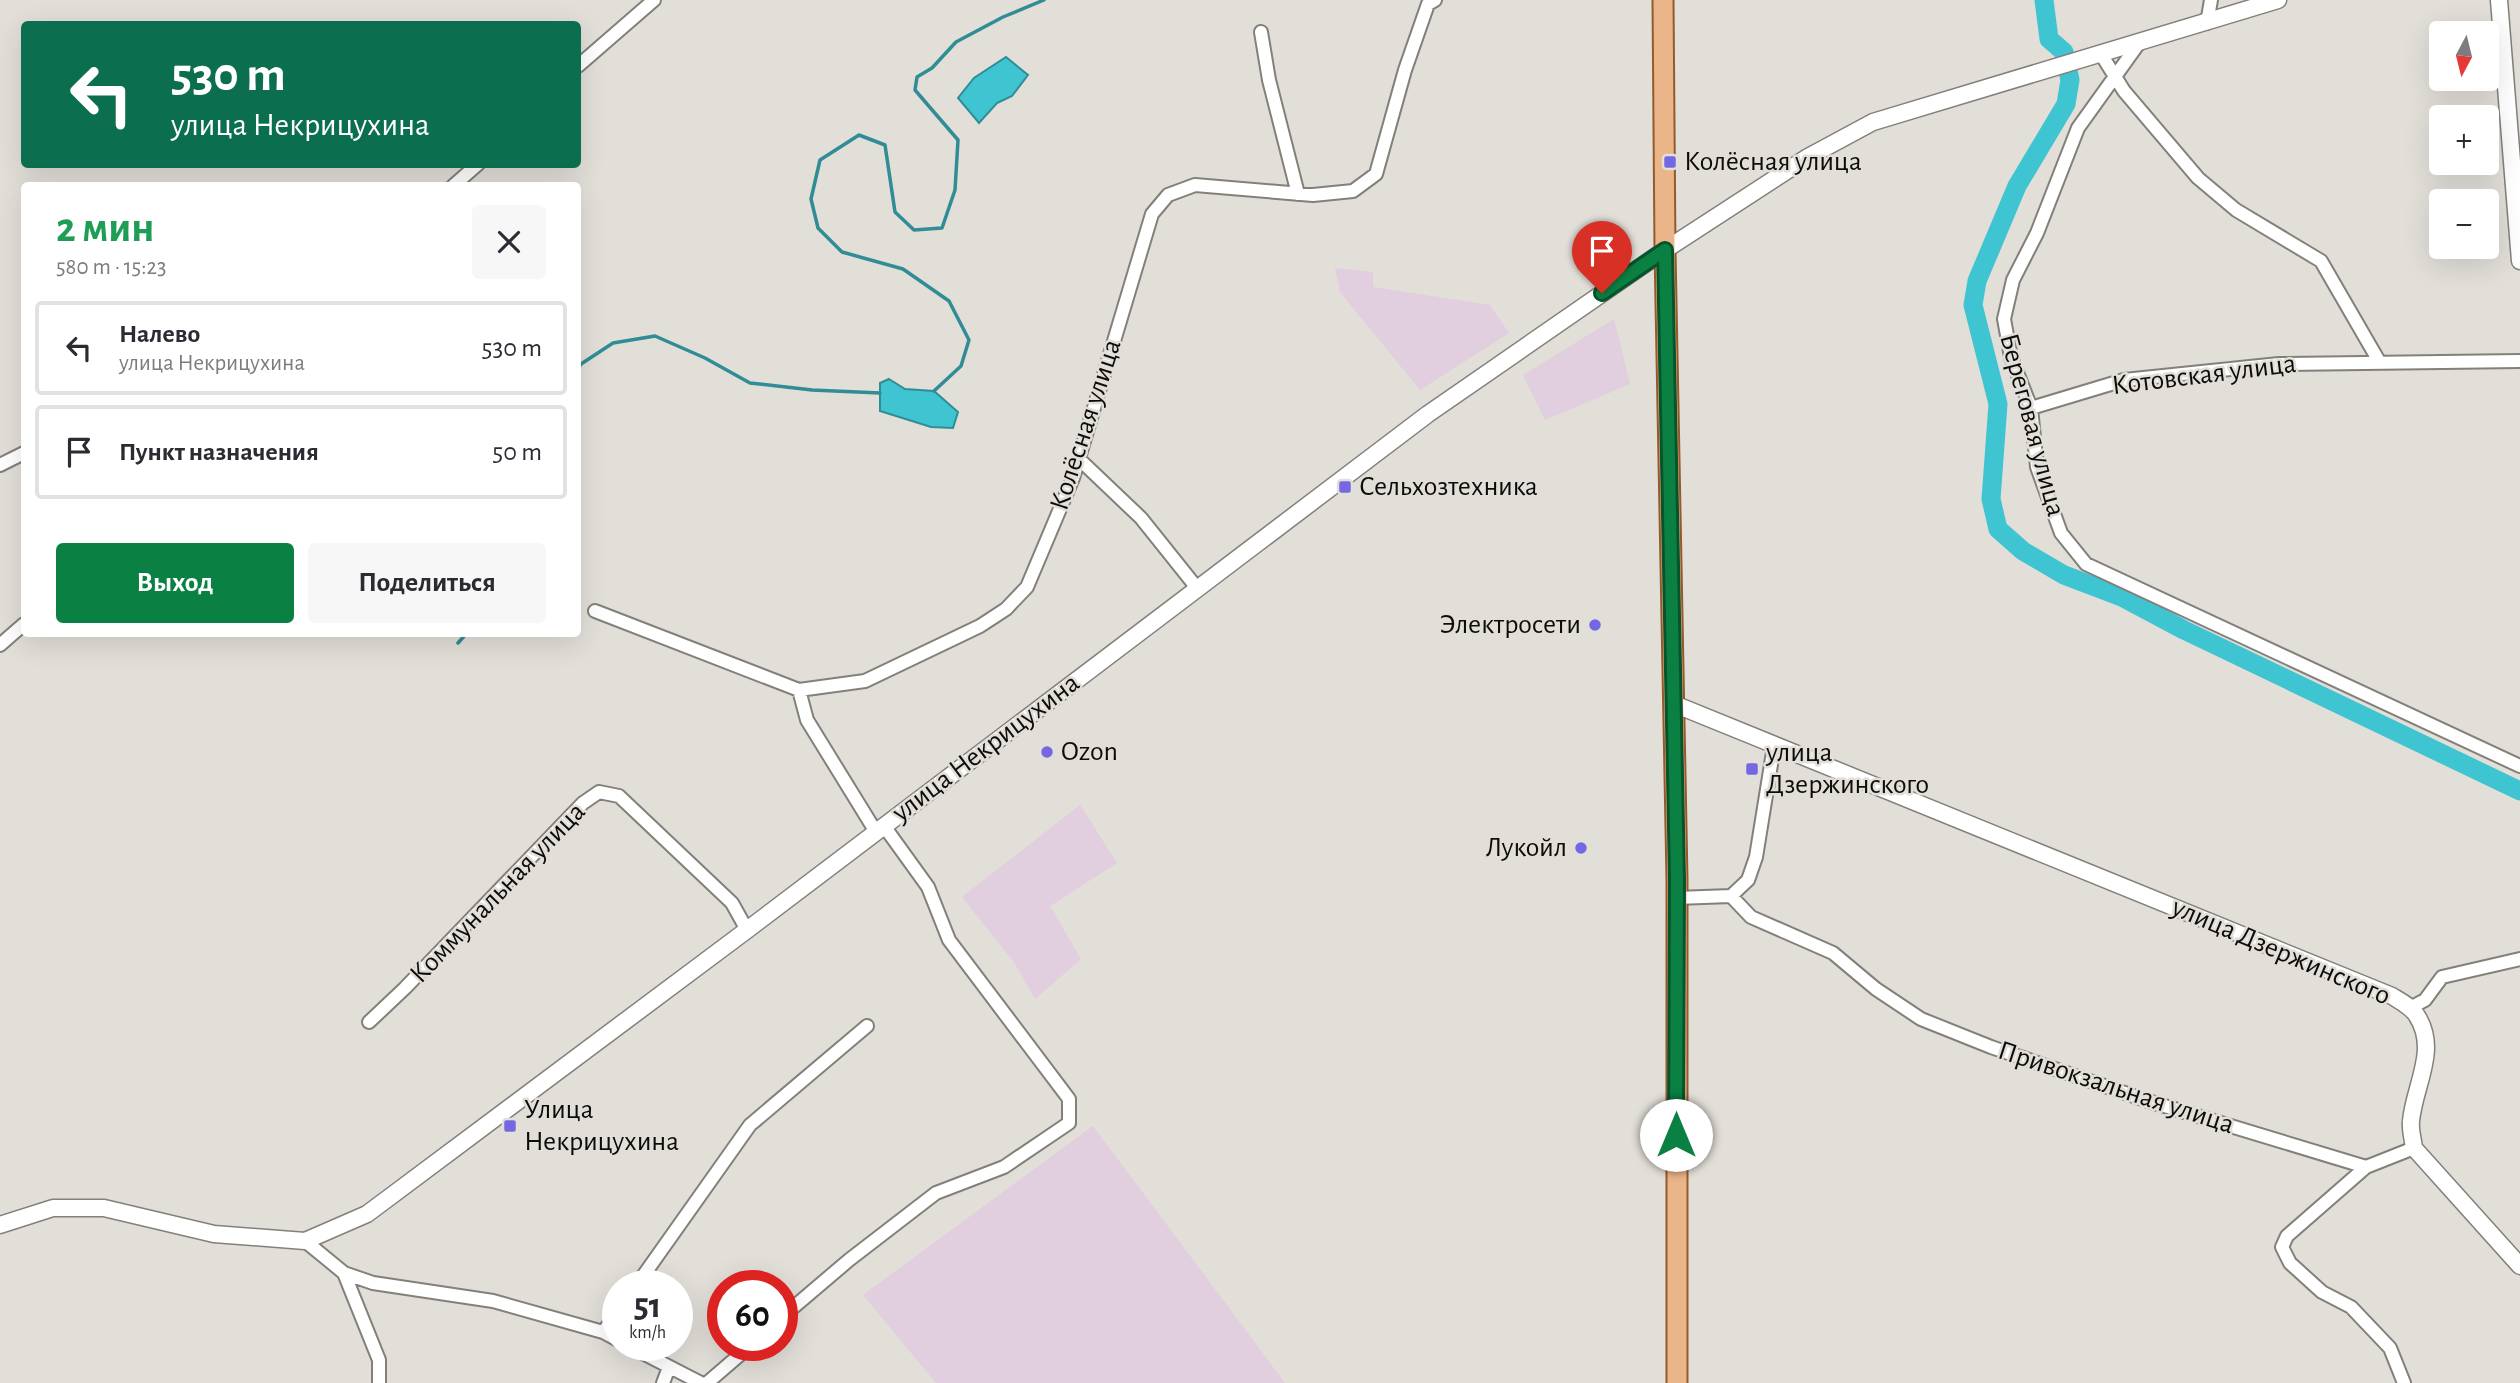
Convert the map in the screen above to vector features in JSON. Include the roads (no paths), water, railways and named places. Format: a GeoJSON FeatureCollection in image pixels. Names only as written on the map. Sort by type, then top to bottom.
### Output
{"type":"FeatureCollection","features":[{"type":"Feature","properties":{"kind":"main road"},"geometry":{"type":"LineString","coordinates":[[1663,0],[1676,898],[1677,1383]]}},
{"type":"Feature","properties":{"kind":"street"},"geometry":{"type":"LineString","coordinates":[[581,63],[654,0]]}},
{"type":"Feature","properties":{"kind":"street","name":"Колёсная улица"},"geometry":{"type":"LineString","coordinates":[[594,611],[799,690],[865,681],[980,626],[1006,609],[1027,587],[1073,478],[1152,214],[1168,195],[1195,185],[1313,195],[1353,191],[1376,174],[1405,71],[1428,4],[1435,0]]}},
{"type":"Feature","properties":{"kind":"street"},"geometry":{"type":"LineString","coordinates":[[2207,23],[2211,0]]}},
{"type":"Feature","properties":{"kind":"street","name":"улица Некрицухина"},"geometry":{"type":"LineString","coordinates":[[305,1241],[368,1214],[1428,414],[1665,250],[1808,157],[1873,122],[2278,0]]}},
{"type":"Feature","properties":{"kind":"street"},"geometry":{"type":"LineString","coordinates":[[2499,0],[2520,261]]}},
{"type":"Feature","properties":{"kind":"street"},"geometry":{"type":"LineString","coordinates":[[1261,32],[1269,80],[1298,194]]}},
{"type":"Feature","properties":{"kind":"street","name":"Береговая улица"},"geometry":{"type":"LineString","coordinates":[[2139,43],[2078,128],[2038,233],[2013,280],[2004,319],[2011,357],[2031,408],[2037,467],[2061,533],[2086,564],[2520,766]]}},
{"type":"Feature","properties":{"kind":"street"},"geometry":{"type":"LineString","coordinates":[[2099,55],[2124,91],[2198,178],[2236,210],[2321,261],[2380,363]]}},
{"type":"Feature","properties":{"kind":"street"},"geometry":{"type":"LineString","coordinates":[[458,182],[473,168]]}},
{"type":"Feature","properties":{"kind":"street","name":"Котовская улица"},"geometry":{"type":"LineString","coordinates":[[2031,408],[2124,380],[2279,364],[2520,361]]}},
{"type":"Feature","properties":{"kind":"street"},"geometry":{"type":"LineString","coordinates":[[0,465],[21,454]]}},
{"type":"Feature","properties":{"kind":"street"},"geometry":{"type":"LineString","coordinates":[[1079,459],[1141,518],[1197,588]]}},
{"type":"Feature","properties":{"kind":"street"},"geometry":{"type":"LineString","coordinates":[[0,645],[21,627]]}},
{"type":"Feature","properties":{"kind":"street"},"geometry":{"type":"LineString","coordinates":[[798,1303],[849,1260],[936,1194],[1003,1167],[1069,1123],[1069,1099],[949,940],[928,887],[880,829],[807,720],[799,690]]}},
{"type":"Feature","properties":{"kind":"street","name":"улица Дзержинского"},"geometry":{"type":"LineString","coordinates":[[1674,704],[2392,996],[2417,1014],[2425,1034],[2426,1065],[2415,1099],[2411,1124],[2414,1148]]}},
{"type":"Feature","properties":{"kind":"street"},"geometry":{"type":"LineString","coordinates":[[1676,898],[1731,896],[1748,880],[1756,857],[1774,746]]}},
{"type":"Feature","properties":{"kind":"street","name":"Коммунальная улица"},"geometry":{"type":"LineString","coordinates":[[369,1022],[583,803],[600,792],[618,796],[647,822],[733,903],[747,930]]}},
{"type":"Feature","properties":{"kind":"street","name":"Привокзальная улица"},"geometry":{"type":"LineString","coordinates":[[1731,896],[1751,918],[1833,953],[1876,989],[1922,1019],[1991,1047],[2148,1101],[2366,1167]]}},
{"type":"Feature","properties":{"kind":"street"},"geometry":{"type":"LineString","coordinates":[[2410,1008],[2424,1000],[2442,977],[2520,959]]}},
{"type":"Feature","properties":{"kind":"street"},"geometry":{"type":"LineString","coordinates":[[647,1270],[750,1125],[867,1026]]}},
{"type":"Feature","properties":{"kind":"street"},"geometry":{"type":"LineString","coordinates":[[2404,1383],[2390,1348],[2351,1307],[2322,1292],[2290,1263],[2282,1247],[2287,1236],[2366,1167],[2414,1148],[2520,1266]]}},
{"type":"Feature","properties":{"kind":"street"},"geometry":{"type":"LineString","coordinates":[[0,1225],[53,1208],[104,1208],[214,1234],[305,1241],[344,1273],[373,1283],[493,1301],[602,1332]]}},
{"type":"Feature","properties":{"kind":"street"},"geometry":{"type":"LineString","coordinates":[[344,1273],[379,1360],[379,1383]]}},
{"type":"Feature","properties":{"kind":"street"},"geometry":{"type":"LineString","coordinates":[[658,1361],[701,1383]]}},
{"type":"Feature","properties":{"kind":"street"},"geometry":{"type":"LineString","coordinates":[[707,1383],[733,1361]]}},
{"type":"Feature","properties":{"kind":"street"},"geometry":{"type":"LineString","coordinates":[[663,1383],[669,1367]]}},
{"type":"Feature","properties":{"kind":"water"},"geometry":{"type":"Polygon","coordinates":[[[1006,57],[1028,75],[1012,96],[997,103],[979,123],[958,98],[974,78],[1006,57]]]}},
{"type":"Feature","properties":{"kind":"water"},"geometry":{"type":"Polygon","coordinates":[[[889,379],[905,389],[934,391],[958,412],[953,428],[931,427],[880,411],[880,383],[889,379]]]}},
{"type":"Feature","properties":{"kind":"waterway"},"geometry":{"type":"LineString","coordinates":[[934,391],[961,366],[969,340],[949,301],[903,269],[842,252],[818,228],[811,199],[820,160],[859,135],[885,145],[895,212],[914,230],[942,228],[955,190],[958,140],[915,90],[917,77],[932,68],[956,42],[1003,17],[1044,0]]}},
{"type":"Feature","properties":{"kind":"waterway"},"geometry":{"type":"LineString","coordinates":[[2044,0],[2049,39],[2064,52],[2070,80],[2066,104],[2017,186],[1977,281],[1973,305],[1998,404],[1991,499],[1998,529],[2023,551],[2064,575],[2122,597],[2184,630],[2520,791]]}},
{"type":"Feature","properties":{"kind":"waterway"},"geometry":{"type":"LineString","coordinates":[[581,364],[613,343],[655,336],[705,358],[750,383],[812,390],[880,393]]}},
{"type":"Feature","properties":{"kind":"waterway"},"geometry":{"type":"LineString","coordinates":[[458,643],[463,637]]}},
{"type":"Feature","properties":{"kind":"place","name":"Колёсная улица"},"geometry":{"type":"Point","coordinates":[1670,162]}},
{"type":"Feature","properties":{"kind":"place","name":"Сельхозтехника"},"geometry":{"type":"Point","coordinates":[1345,487]}},
{"type":"Feature","properties":{"kind":"place","name":"Электросети"},"geometry":{"type":"Point","coordinates":[1595,625]}},
{"type":"Feature","properties":{"kind":"place","name":"Ozon"},"geometry":{"type":"Point","coordinates":[1047,752]}},
{"type":"Feature","properties":{"kind":"place","name":"улица Дзержинского"},"geometry":{"type":"Point","coordinates":[1752,769]}},
{"type":"Feature","properties":{"kind":"place","name":"Лукойл"},"geometry":{"type":"Point","coordinates":[1581,848]}},
{"type":"Feature","properties":{"kind":"place","name":"Улица Некрицухина"},"geometry":{"type":"Point","coordinates":[510,1126]}}]}
